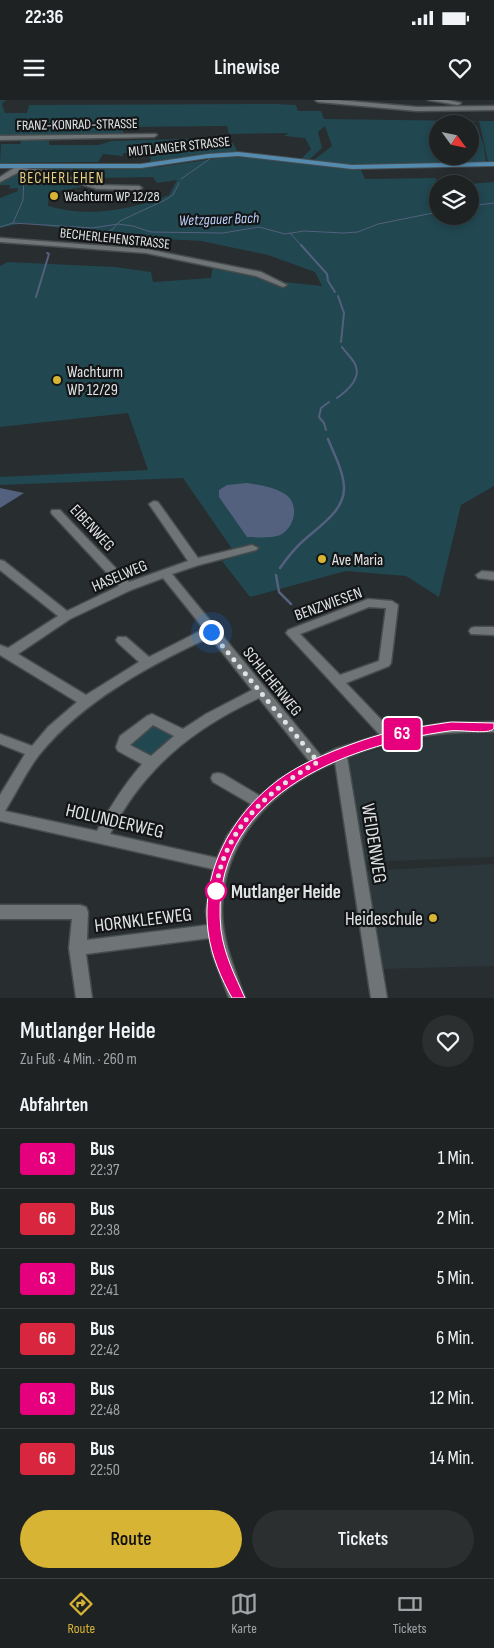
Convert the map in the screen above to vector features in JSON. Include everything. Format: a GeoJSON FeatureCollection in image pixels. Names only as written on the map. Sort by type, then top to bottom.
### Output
{"type":"FeatureCollection","features":[{"type":"Feature","properties":{"kind":"main road","name":"MUTLANGER STRASSE"},"geometry":{"type":"LineString","coordinates":[[0,166],[19,168],[141,166],[208,156],[238,154],[335,166],[391,167],[494,164]]}},
{"type":"Feature","properties":{"kind":"street"},"geometry":{"type":"LineString","coordinates":[[318,100],[408,109],[494,108],[491,102],[454,104],[431,100]]}},
{"type":"Feature","properties":{"kind":"street","name":"FRANZ-KONRAD-STRASSE"},"geometry":{"type":"LineString","coordinates":[[0,138],[154,135]]}},
{"type":"Feature","properties":{"kind":"street"},"geometry":{"type":"LineString","coordinates":[[0,180],[19,168],[51,173],[97,187],[139,188]]}},
{"type":"Feature","properties":{"kind":"street","name":"BECHERLEHENSTRASSE"},"geometry":{"type":"LineString","coordinates":[[0,240],[146,251],[258,274],[283,285]]}},
{"type":"Feature","properties":{"kind":"street"},"geometry":{"type":"LineString","coordinates":[[154,504],[194,562]]}},
{"type":"Feature","properties":{"kind":"street","name":"EIBENWEG"},"geometry":{"type":"LineString","coordinates":[[56,512],[127,587]]}},
{"type":"Feature","properties":{"kind":"street","name":"HASELWEG"},"geometry":{"type":"LineString","coordinates":[[4,652],[66,616],[127,587],[194,562],[252,548]]}},
{"type":"Feature","properties":{"kind":"street"},"geometry":{"type":"LineString","coordinates":[[0,564],[66,616]]}},
{"type":"Feature","properties":{"kind":"street","name":"SCHLEHENWEG"},"geometry":{"type":"LineString","coordinates":[[165,573],[318,762]]}},
{"type":"Feature","properties":{"kind":"street","name":"BENZWIESEN"},"geometry":{"type":"LineString","coordinates":[[338,681],[385,663],[392,605],[368,603],[292,633],[390,737]]}},
{"type":"Feature","properties":{"kind":"street"},"geometry":{"type":"LineString","coordinates":[[475,631],[494,631]]}},
{"type":"Feature","properties":{"kind":"street"},"geometry":{"type":"LineString","coordinates":[[0,807],[34,752],[85,701],[147,662],[211,632]]}},
{"type":"Feature","properties":{"kind":"street"},"geometry":{"type":"LineString","coordinates":[[122,640],[147,662]]}},
{"type":"Feature","properties":{"kind":"street"},"geometry":{"type":"LineString","coordinates":[[4,652],[85,701]]}},
{"type":"Feature","properties":{"kind":"street"},"geometry":{"type":"LineString","coordinates":[[101,837],[128,790],[142,771],[152,764],[182,734],[221,710],[261,691]]}},
{"type":"Feature","properties":{"kind":"street"},"geometry":{"type":"LineString","coordinates":[[152,764],[123,747],[125,740],[152,719],[182,734]]}},
{"type":"Feature","properties":{"kind":"street"},"geometry":{"type":"LineString","coordinates":[[234,997],[223,966],[214,931],[214,897],[221,865],[237,830],[260,803],[300,772],[340,753],[390,737],[451,726],[494,728]]}},
{"type":"Feature","properties":{"kind":"street"},"geometry":{"type":"LineString","coordinates":[[0,739],[34,752]]}},
{"type":"Feature","properties":{"kind":"street","name":"WEIDENWEG"},"geometry":{"type":"LineString","coordinates":[[340,753],[379,998]]}},
{"type":"Feature","properties":{"kind":"street"},"geometry":{"type":"LineString","coordinates":[[218,778],[260,803]]}},
{"type":"Feature","properties":{"kind":"street","name":"HOLUNDERWEG"},"geometry":{"type":"LineString","coordinates":[[0,816],[221,865]]}},
{"type":"Feature","properties":{"kind":"street"},"geometry":{"type":"LineString","coordinates":[[0,912],[80,912],[77,948],[84,998]]}},
{"type":"Feature","properties":{"kind":"street","name":"HORNKLEEWEG"},"geometry":{"type":"LineString","coordinates":[[77,948],[214,931]]}},
{"type":"Feature","properties":{"kind":"shaded area"},"geometry":{"type":"Polygon","coordinates":[[[0,100],[6,100],[2,104],[5,113],[27,113],[29,105],[276,104],[296,105],[298,111],[321,111],[324,119],[429,120],[429,165],[365,167],[311,162],[332,146],[325,126],[318,132],[322,148],[309,160],[303,160],[302,158],[311,149],[305,138],[284,136],[289,133],[229,134],[227,126],[124,127],[123,135],[0,137],[0,100]]]}},
{"type":"Feature","properties":{"kind":"shaded area"},"geometry":{"type":"Polygon","coordinates":[[[479,121],[494,121],[494,163],[488,162],[479,121]]]}},
{"type":"Feature","properties":{"kind":"shaded area"},"geometry":{"type":"Polygon","coordinates":[[[479,132],[484,146],[486,163],[479,163],[479,132]]]}},
{"type":"Feature","properties":{"kind":"shaded area"},"geometry":{"type":"Polygon","coordinates":[[[23,138],[49,138],[49,145],[99,145],[111,141],[215,138],[218,144],[233,143],[238,152],[207,154],[150,163],[151,159],[148,153],[123,153],[123,156],[103,154],[98,162],[0,163],[1,144],[20,144],[23,138]]]}},
{"type":"Feature","properties":{"kind":"shaded area"},"geometry":{"type":"Polygon","coordinates":[[[227,157],[244,157],[361,170],[365,179],[429,178],[429,225],[479,225],[479,183],[494,182],[494,486],[461,505],[439,597],[406,576],[346,571],[250,597],[222,561],[237,556],[183,478],[0,485],[0,477],[148,470],[128,413],[0,427],[0,266],[8,262],[115,267],[151,272],[153,282],[211,278],[213,264],[260,272],[285,282],[322,286],[315,272],[268,255],[201,241],[128,237],[23,223],[0,228],[0,198],[18,191],[17,188],[9,189],[10,185],[0,185],[0,181],[16,173],[26,173],[40,179],[65,181],[82,187],[49,193],[48,206],[64,210],[94,212],[139,205],[169,195],[177,180],[157,183],[153,177],[99,178],[78,170],[62,170],[59,173],[23,168],[158,167],[227,157]]]}},
{"type":"Feature","properties":{"kind":"shaded area"},"geometry":{"type":"Polygon","coordinates":[[[247,483],[276,490],[289,498],[294,508],[293,520],[282,534],[270,537],[247,537],[219,497],[219,490],[227,485],[247,483]]]}},
{"type":"Feature","properties":{"kind":"shaded area"},"geometry":{"type":"Polygon","coordinates":[[[0,488],[24,493],[0,508],[0,488]]]}},
{"type":"Feature","properties":{"kind":"shaded area"},"geometry":{"type":"Polygon","coordinates":[[[153,725],[173,736],[152,756],[132,746],[153,725]]]}},
{"type":"Feature","properties":{"kind":"shaded area"},"geometry":{"type":"Polygon","coordinates":[[[452,732],[494,734],[494,857],[363,862],[346,757],[452,732]]]}},
{"type":"Feature","properties":{"kind":"shaded area","name":"Heideschule"},"geometry":{"type":"Polygon","coordinates":[[[494,864],[494,966],[381,969],[364,871],[494,864]]]}},
{"type":"Feature","properties":{"kind":"waterway"},"geometry":{"type":"LineString","coordinates":[[181,179],[211,158]]}},
{"type":"Feature","properties":{"kind":"waterway"},"geometry":{"type":"LineString","coordinates":[[13,223],[23,200],[24,176]]}},
{"type":"Feature","properties":{"kind":"waterway"},"geometry":{"type":"LineString","coordinates":[[117,224],[173,195],[179,183]]}},
{"type":"Feature","properties":{"kind":"waterway","name":"Wetzgauer Bach"},"geometry":{"type":"LineString","coordinates":[[479,205],[494,203]]}},
{"type":"Feature","properties":{"kind":"waterway","name":"Wetzgauer Bach"},"geometry":{"type":"LineString","coordinates":[[290,233],[304,231],[358,232],[378,224],[429,214]]}},
{"type":"Feature","properties":{"kind":"waterway","name":"Wetzgauer Bach"},"geometry":{"type":"LineString","coordinates":[[0,227],[13,223]]}},
{"type":"Feature","properties":{"kind":"waterway","name":"Wetzgauer Bach"},"geometry":{"type":"LineString","coordinates":[[13,223],[92,228],[117,224]]}},
{"type":"Feature","properties":{"kind":"waterway"},"geometry":{"type":"LineString","coordinates":[[80,239],[105,233],[117,224]]}},
{"type":"Feature","properties":{"kind":"waterway","name":"Wetzgauer Bach"},"geometry":{"type":"LineString","coordinates":[[117,224],[133,226],[151,232],[223,233],[259,227],[285,234],[290,233]]}},
{"type":"Feature","properties":{"kind":"waterway"},"geometry":{"type":"LineString","coordinates":[[290,233],[302,246]]}},
{"type":"Feature","properties":{"kind":"waterway"},"geometry":{"type":"LineString","coordinates":[[301,245],[327,274],[328,281],[335,292]]}},
{"type":"Feature","properties":{"kind":"waterway"},"geometry":{"type":"LineString","coordinates":[[36,297],[49,254],[47,253]]}},
{"type":"Feature","properties":{"kind":"waterway"},"geometry":{"type":"LineString","coordinates":[[338,296],[344,313],[341,342]]}},
{"type":"Feature","properties":{"kind":"waterway"},"geometry":{"type":"LineString","coordinates":[[337,398],[349,388],[357,374],[355,364],[342,347]]}},
{"type":"Feature","properties":{"kind":"waterway"},"geometry":{"type":"LineString","coordinates":[[326,430],[324,423],[319,417],[321,408],[329,402]]}},
{"type":"Feature","properties":{"kind":"waterway"},"geometry":{"type":"LineString","coordinates":[[280,568],[297,547],[329,518],[340,504],[343,496],[342,474],[328,439]]}},
{"type":"Feature","properties":{"kind":"waterway"},"geometry":{"type":"LineString","coordinates":[[276,575],[279,592],[291,604]]}},
{"type":"Feature","properties":{"kind":"bus line","name":"63"},"geometry":{"type":"LineString","coordinates":[[237,998],[223,966],[214,931],[214,897],[221,865],[231,841],[251,812],[282,784],[300,772],[340,753],[390,737],[451,726],[494,727]]}},
{"type":"Feature","properties":{"kind":"place","name":"Wachturm WP 12/28"},"geometry":{"type":"Point","coordinates":[54,196]}},
{"type":"Feature","properties":{"kind":"place","name":"Wachturm WP 12/29"},"geometry":{"type":"Point","coordinates":[57,380]}},
{"type":"Feature","properties":{"kind":"place","name":"Ave Maria"},"geometry":{"type":"Point","coordinates":[322,559]}},
{"type":"Feature","properties":{"kind":"place","name":"Mutlanger Heide"},"geometry":{"type":"Point","coordinates":[216,891]}},
{"type":"Feature","properties":{"kind":"place","name":"Heideschule"},"geometry":{"type":"Point","coordinates":[433,918]}},
{"type":"Feature","properties":{"kind":"district","name":"BECHERLEHEN"},"geometry":{"type":"Point","coordinates":[62,178]}},
{"type":"Feature","properties":{"kind":"route"},"geometry":{"type":"LineString","coordinates":[[211,632],[318,762],[282,784],[251,812],[231,841],[221,865],[216,891]]}}]}
